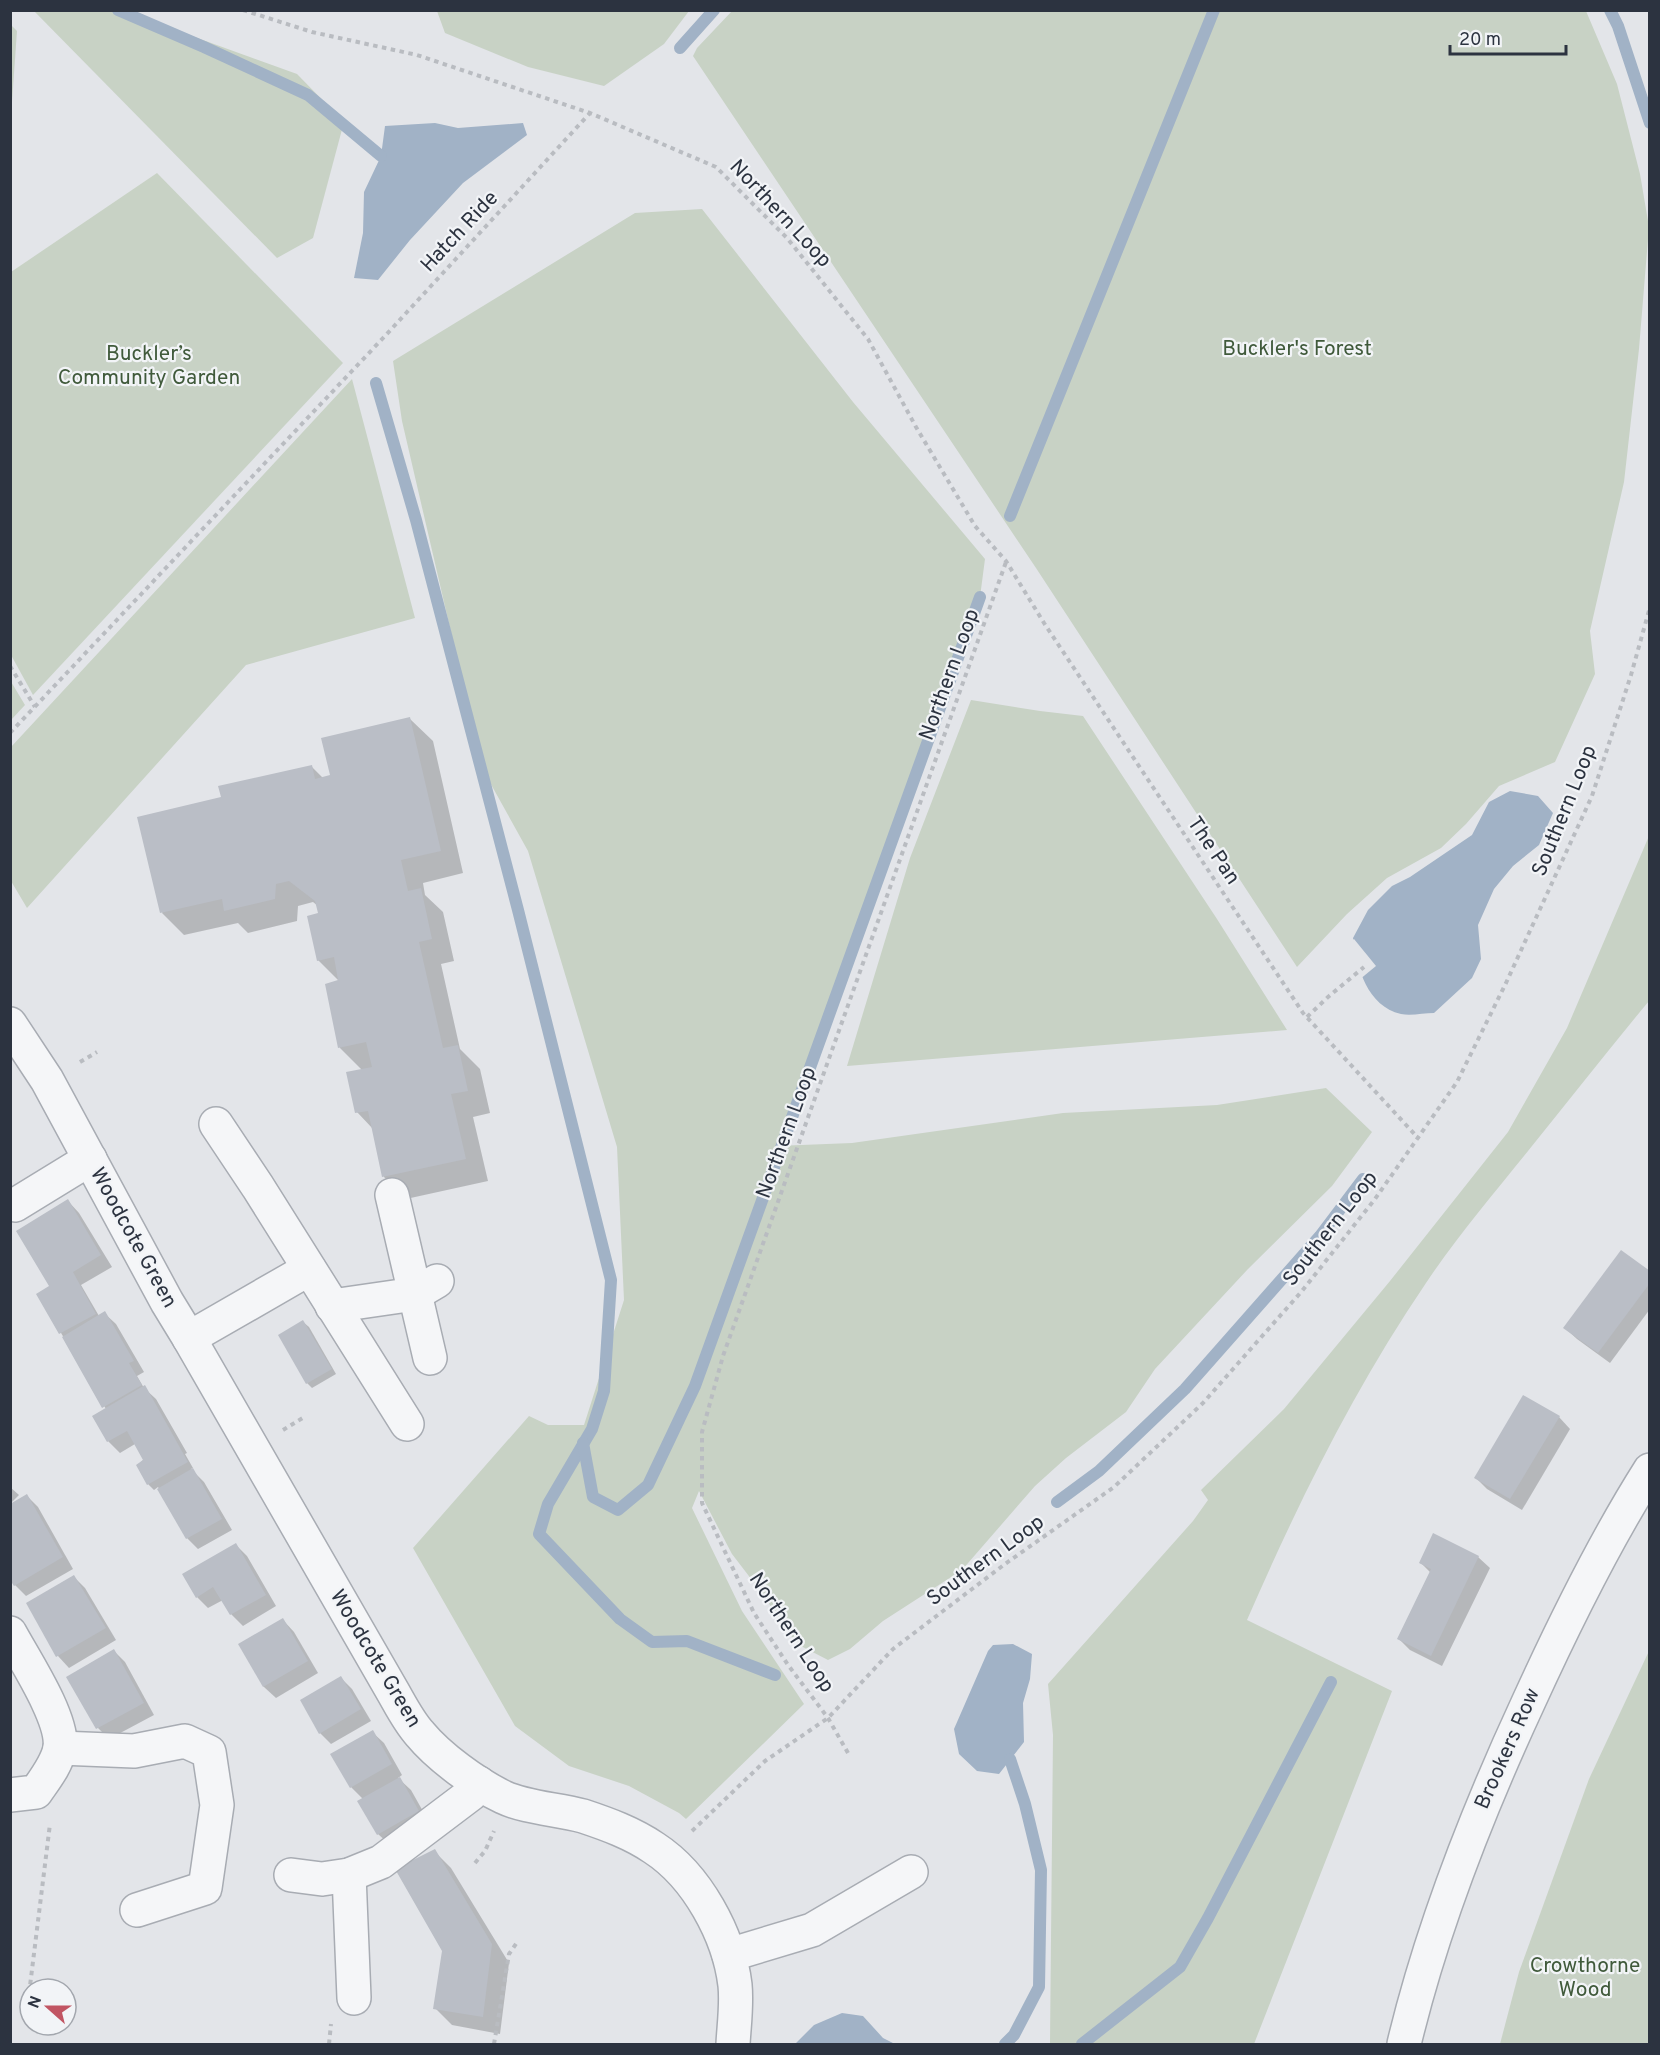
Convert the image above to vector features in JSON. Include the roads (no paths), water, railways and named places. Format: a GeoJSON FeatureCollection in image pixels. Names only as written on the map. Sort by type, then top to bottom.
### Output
{"type":"FeatureCollection","features":[{"type":"Feature","properties":{"kind":"street","name":"Woodcote Green"},"geometry":{"type":"LineString","coordinates":[[10,1024],[47,1080],[167,1302],[419,1734],[456,1767],[507,1799],[582,1816],[624,1831],[653,1847],[667,1858],[691,1883],[714,1916],[729,1955],[735,1986],[733,2044]]}},
{"type":"Feature","properties":{"kind":"street"},"geometry":{"type":"LineString","coordinates":[[216,1124],[407,1424]]}},
{"type":"Feature","properties":{"kind":"street","name":"Woodcote Green"},"geometry":{"type":"LineString","coordinates":[[15,1204],[90,1159]]}},
{"type":"Feature","properties":{"kind":"street"},"geometry":{"type":"LineString","coordinates":[[392,1195],[426,1287],[430,1358]]}},
{"type":"Feature","properties":{"kind":"street"},"geometry":{"type":"LineString","coordinates":[[189,1338],[309,1269]]}},
{"type":"Feature","properties":{"kind":"street"},"geometry":{"type":"LineString","coordinates":[[332,1306],[426,1287]]}},
{"type":"Feature","properties":{"kind":"street","name":"Brookers Row"},"geometry":{"type":"LineString","coordinates":[[1404,2044],[1453,1881],[1499,1766],[1585,1584],[1627,1506],[1650,1470]]}},
{"type":"Feature","properties":{"kind":"street"},"geometry":{"type":"LineString","coordinates":[[10,1633],[54,1715],[60,1748],[50,1773],[36,1792],[10,1795]]}},
{"type":"Feature","properties":{"kind":"street"},"geometry":{"type":"LineString","coordinates":[[60,1748],[134,1751],[185,1741],[209,1752],[217,1805],[205,1888],[137,1910]]}},
{"type":"Feature","properties":{"kind":"street"},"geometry":{"type":"LineString","coordinates":[[291,1875],[322,1879],[349,1875],[381,1862],[471,1794],[479,1783]]}},
{"type":"Feature","properties":{"kind":"street"},"geometry":{"type":"LineString","coordinates":[[729,1955],[812,1930],[911,1872]]}},
{"type":"Feature","properties":{"kind":"street"},"geometry":{"type":"LineString","coordinates":[[349,1875],[354,1998]]}},
{"type":"Feature","properties":{"kind":"water"},"geometry":{"type":"Polygon","coordinates":[[[435,123],[458,128],[523,123],[527,135],[463,183],[410,240],[378,280],[354,278],[363,233],[364,192],[381,156],[385,126],[435,123]]]}},
{"type":"Feature","properties":{"kind":"water"},"geometry":{"type":"Polygon","coordinates":[[[1510,791],[1538,796],[1553,813],[1539,845],[1513,866],[1494,889],[1478,925],[1481,959],[1472,978],[1434,1013],[1405,1015],[1389,1010],[1372,994],[1357,961],[1353,938],[1368,910],[1392,886],[1410,877],[1472,835],[1489,802],[1510,791]]]}},
{"type":"Feature","properties":{"kind":"water"},"geometry":{"type":"Polygon","coordinates":[[[1013,1644],[1032,1654],[1030,1679],[1023,1703],[1024,1742],[999,1774],[977,1771],[959,1754],[954,1729],[988,1651],[993,1645],[1013,1644]]]}},
{"type":"Feature","properties":{"kind":"water"},"geometry":{"type":"Polygon","coordinates":[[[842,2013],[863,2016],[883,2038],[895,2044],[795,2044],[814,2025],[842,2013]]]}},
{"type":"Feature","properties":{"kind":"waterway"},"geometry":{"type":"LineString","coordinates":[[118,10],[308,95],[381,156]]}},
{"type":"Feature","properties":{"kind":"waterway"},"geometry":{"type":"LineString","coordinates":[[680,48],[714,10]]}},
{"type":"Feature","properties":{"kind":"waterway"},"geometry":{"type":"LineString","coordinates":[[1010,516],[1214,10]]}},
{"type":"Feature","properties":{"kind":"waterway"},"geometry":{"type":"LineString","coordinates":[[1610,10],[1618,26],[1650,123]]}},
{"type":"Feature","properties":{"kind":"waterway"},"geometry":{"type":"LineString","coordinates":[[376,383],[416,520],[518,910],[611,1280],[604,1391],[592,1429],[548,1504],[539,1534],[620,1619],[652,1642],[687,1641],[775,1675]]}},
{"type":"Feature","properties":{"kind":"waterway"},"geometry":{"type":"LineString","coordinates":[[583,1443],[593,1497],[618,1510],[648,1485],[695,1386],[980,597]]}},
{"type":"Feature","properties":{"kind":"waterway"},"geometry":{"type":"LineString","coordinates":[[1057,1502],[1099,1471],[1185,1389],[1320,1236],[1363,1179]]}},
{"type":"Feature","properties":{"kind":"waterway"},"geometry":{"type":"LineString","coordinates":[[1082,2044],[1180,1967],[1208,1918],[1331,1682]]}},
{"type":"Feature","properties":{"kind":"waterway"},"geometry":{"type":"LineString","coordinates":[[1005,2044],[1014,2035],[1039,1987],[1041,1870],[1025,1804],[1010,1759]]}},
{"type":"Feature","properties":{"kind":"park label","name":"Buckler's Forest"},"geometry":{"type":"Point","coordinates":[1297,349]}},
{"type":"Feature","properties":{"kind":"park label","name":"Buckler’s Community Garden"},"geometry":{"type":"Point","coordinates":[149,366]}},
{"type":"Feature","properties":{"kind":"park label","name":"Crowthorne Wood"},"geometry":{"type":"Point","coordinates":[1585,1978]}}]}
